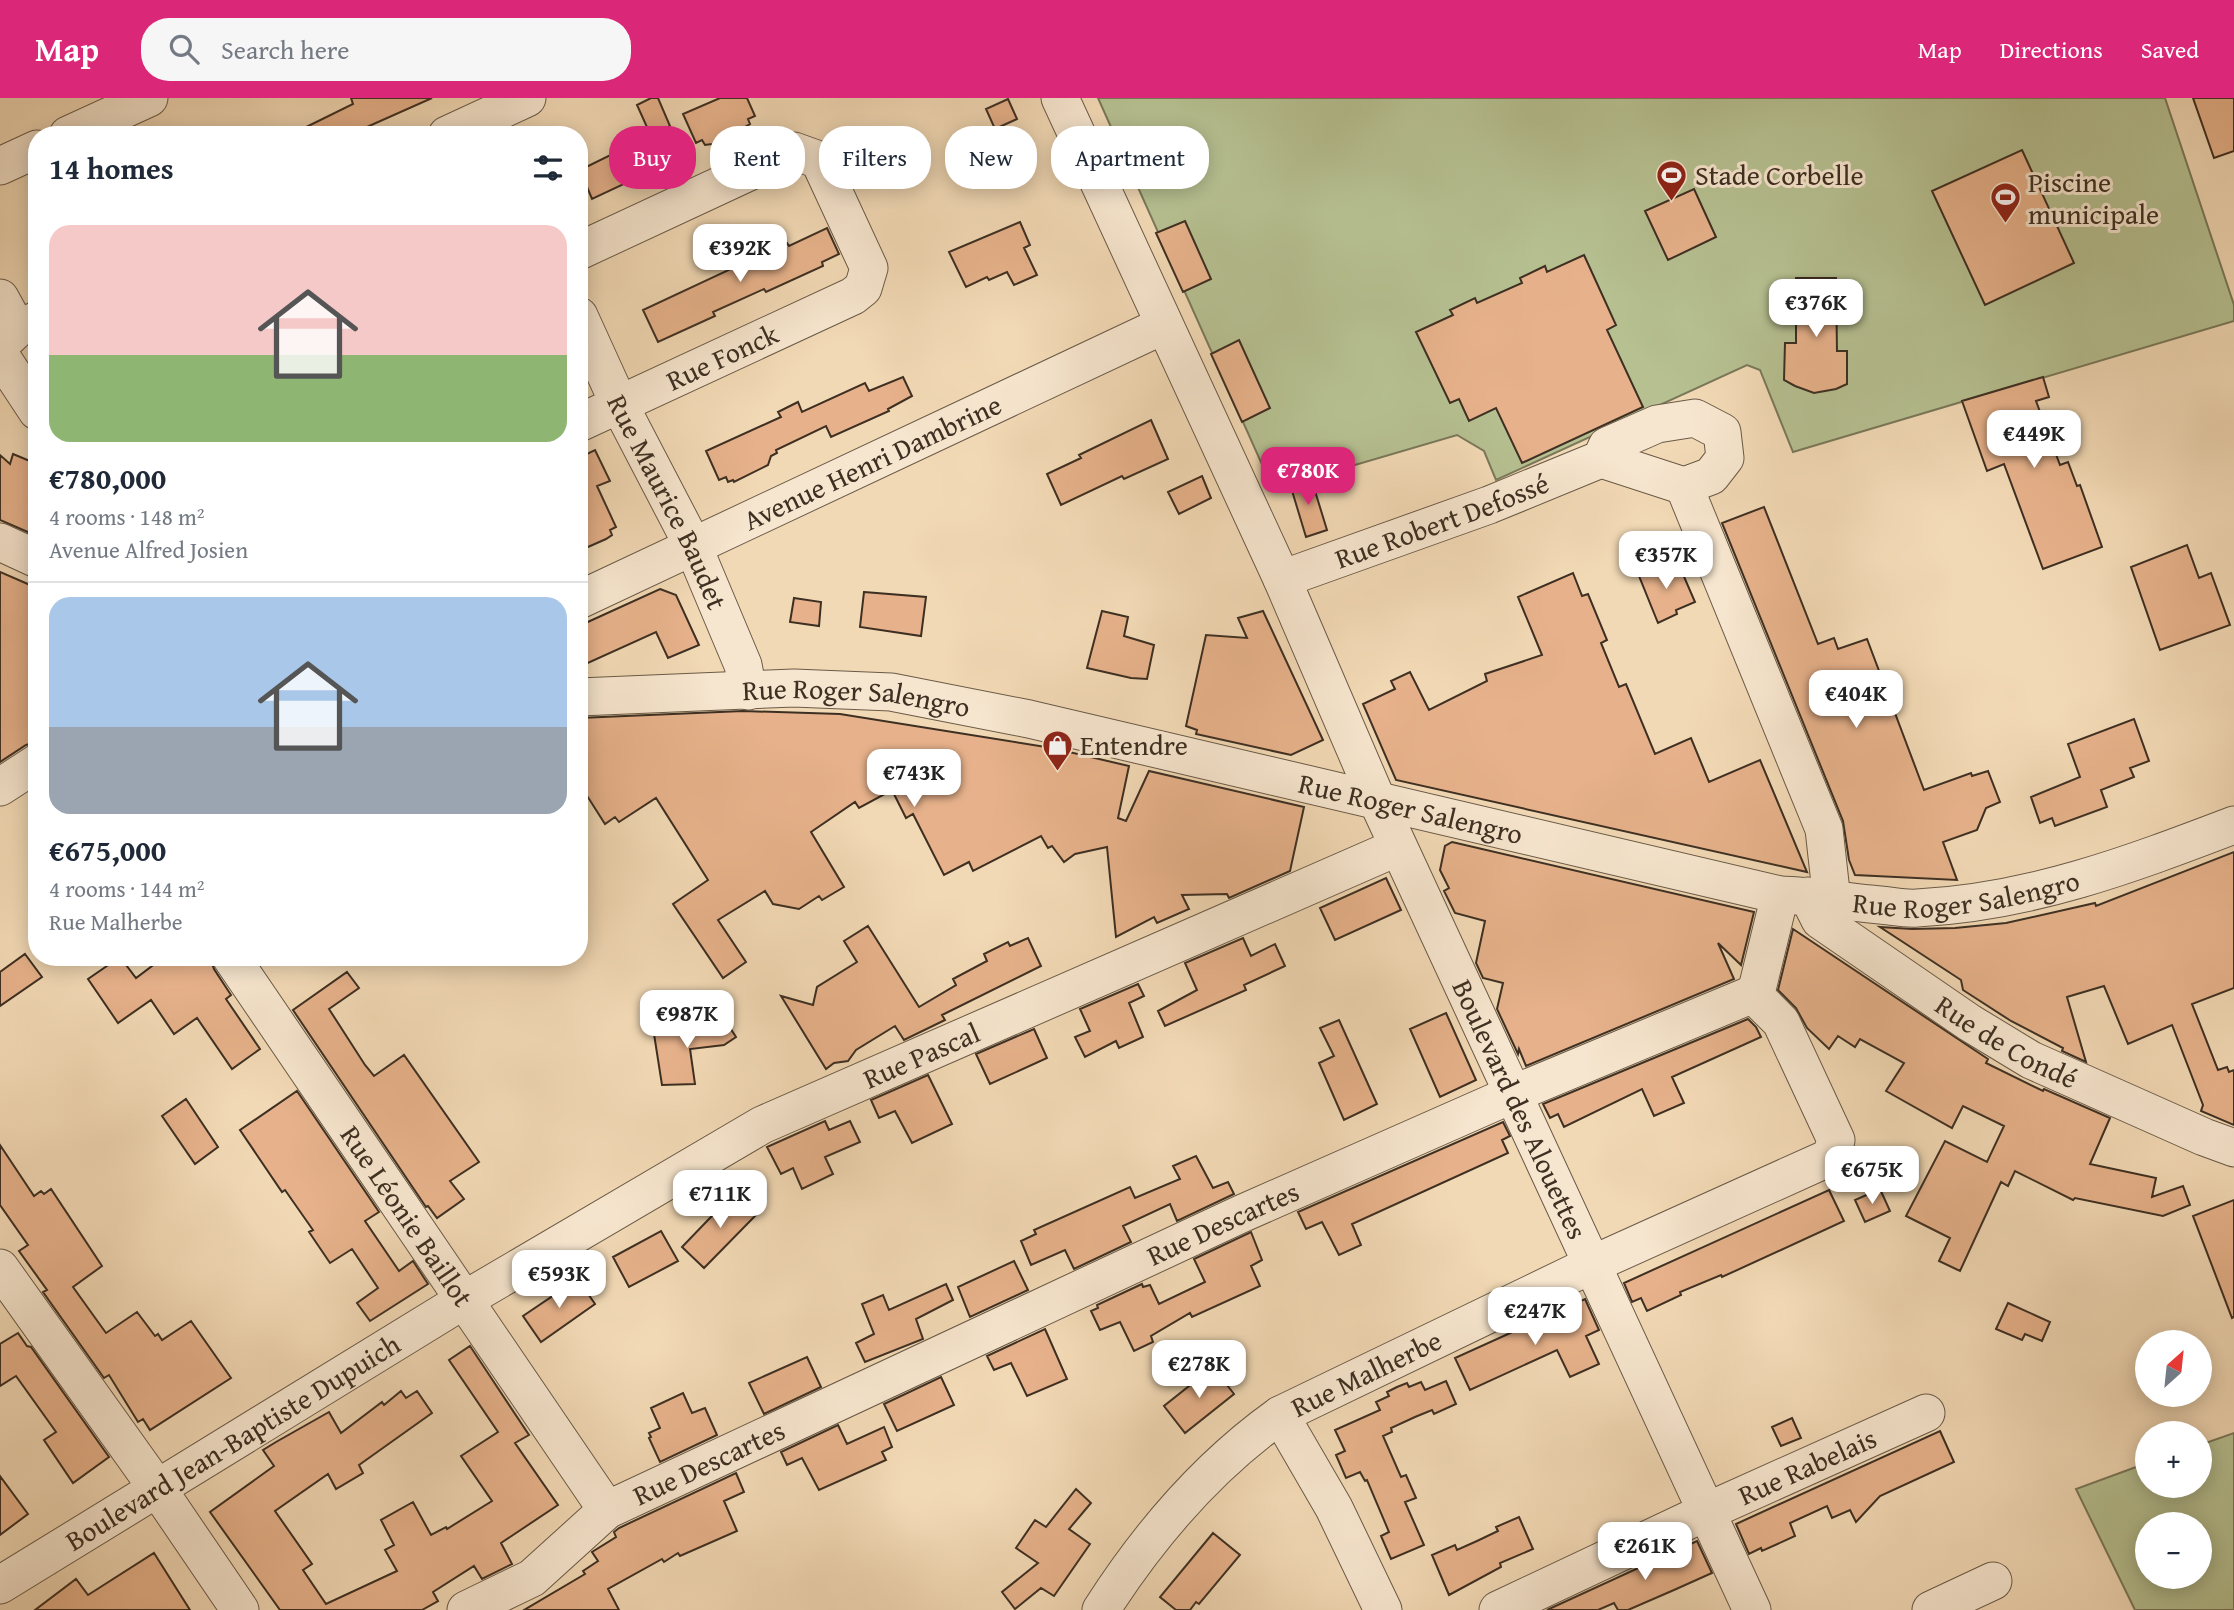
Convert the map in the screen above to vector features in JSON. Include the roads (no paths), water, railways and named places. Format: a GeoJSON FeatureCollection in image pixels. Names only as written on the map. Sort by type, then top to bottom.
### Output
{"type":"FeatureCollection","features":[{"type":"Feature","properties":{"kind":"street"},"geometry":{"type":"LineString","coordinates":[[88,126],[149,98]]}},
{"type":"Feature","properties":{"kind":"street"},"geometry":{"type":"LineString","coordinates":[[467,126],[527,98]]}},
{"type":"Feature","properties":{"kind":"street","name":"Boulevard des Alouettes"},"geometry":{"type":"LineString","coordinates":[[1060,98],[1282,579],[1398,847],[1752,1610]]}},
{"type":"Feature","properties":{"kind":"street","name":"Rue Fonck"},"geometry":{"type":"LineString","coordinates":[[588,247],[794,151],[819,160],[869,268],[863,288],[853,296],[588,419]]}},
{"type":"Feature","properties":{"kind":"street"},"geometry":{"type":"LineString","coordinates":[[0,166],[28,153]]}},
{"type":"Feature","properties":{"kind":"street","name":"Avenue Henri Dambrine"},"geometry":{"type":"LineString","coordinates":[[588,596],[1164,325]]}},
{"type":"Feature","properties":{"kind":"street"},"geometry":{"type":"LineString","coordinates":[[11,328],[2,358],[28,397]]}},
{"type":"Feature","properties":{"kind":"street","name":"Rue Maurice Baudet"},"geometry":{"type":"LineString","coordinates":[[588,336],[619,404],[693,546],[743,664],[748,691]]}},
{"type":"Feature","properties":{"kind":"street","name":"Rue Robert Defossé"},"geometry":{"type":"LineString","coordinates":[[1282,579],[1489,505],[1601,459],[1607,446],[1657,424],[1695,418],[1722,432],[1725,458],[1711,476],[1684,486]]}},
{"type":"Feature","properties":{"kind":"street"},"geometry":{"type":"LineString","coordinates":[[1601,459],[1684,486],[1824,829],[1807,897],[1753,994]]}},
{"type":"Feature","properties":{"kind":"street"},"geometry":{"type":"LineString","coordinates":[[0,542],[28,555]]}},
{"type":"Feature","properties":{"kind":"street","name":"Rue Roger Salengro"},"geometry":{"type":"LineString","coordinates":[[588,697],[794,688],[891,691],[1029,719],[1807,897],[1914,908],[1983,902],[2032,893],[2126,866],[2234,825]]}},
{"type":"Feature","properties":{"kind":"street"},"geometry":{"type":"LineString","coordinates":[[0,787],[28,769]]}},
{"type":"Feature","properties":{"kind":"street","name":"Rue Pascal"},"geometry":{"type":"LineString","coordinates":[[464,1300],[762,1125],[1398,847]]}},
{"type":"Feature","properties":{"kind":"street","name":"Rue de Condé"},"geometry":{"type":"LineString","coordinates":[[1807,897],[1820,920],[2031,1060],[2234,1148]]}},
{"type":"Feature","properties":{"kind":"street","name":"Rue Léonie Baillot"},"geometry":{"type":"LineString","coordinates":[[237,966],[607,1510]]}},
{"type":"Feature","properties":{"kind":"street","name":"Rue Descartes"},"geometry":{"type":"LineString","coordinates":[[466,1610],[532,1578],[607,1510],[1241,1214],[1513,1094],[1753,994]]}},
{"type":"Feature","properties":{"kind":"street","name":"Rue Malherbe"},"geometry":{"type":"LineString","coordinates":[[1101,1610],[1141,1552],[1179,1506],[1214,1468],[1280,1415],[1593,1264],[1826,1159],[1832,1153],[1836,1140],[1782,1022],[1753,994]]}},
{"type":"Feature","properties":{"kind":"street"},"geometry":{"type":"LineString","coordinates":[[0,1268],[157,1488],[240,1610]]}},
{"type":"Feature","properties":{"kind":"street","name":"Boulevard Jean-Baptiste Dupuich"},"geometry":{"type":"LineString","coordinates":[[0,1585],[464,1300]]}},
{"type":"Feature","properties":{"kind":"street","name":"Rue Rabelais"},"geometry":{"type":"LineString","coordinates":[[1498,1610],[1707,1511],[1926,1413]]}},
{"type":"Feature","properties":{"kind":"street"},"geometry":{"type":"LineString","coordinates":[[1280,1415],[1334,1508],[1383,1610]]}},
{"type":"Feature","properties":{"kind":"street"},"geometry":{"type":"LineString","coordinates":[[1931,1610],[1993,1581]]}},
{"type":"Feature","properties":{"kind":"place","name":"Stade Corbelle"},"geometry":{"type":"Point","coordinates":[1672,202]}},
{"type":"Feature","properties":{"kind":"place","name":"Piscine municipale"},"geometry":{"type":"Point","coordinates":[2005,225]}},
{"type":"Feature","properties":{"kind":"place","name":"Entendre"},"geometry":{"type":"Point","coordinates":[1057,772]}}]}
